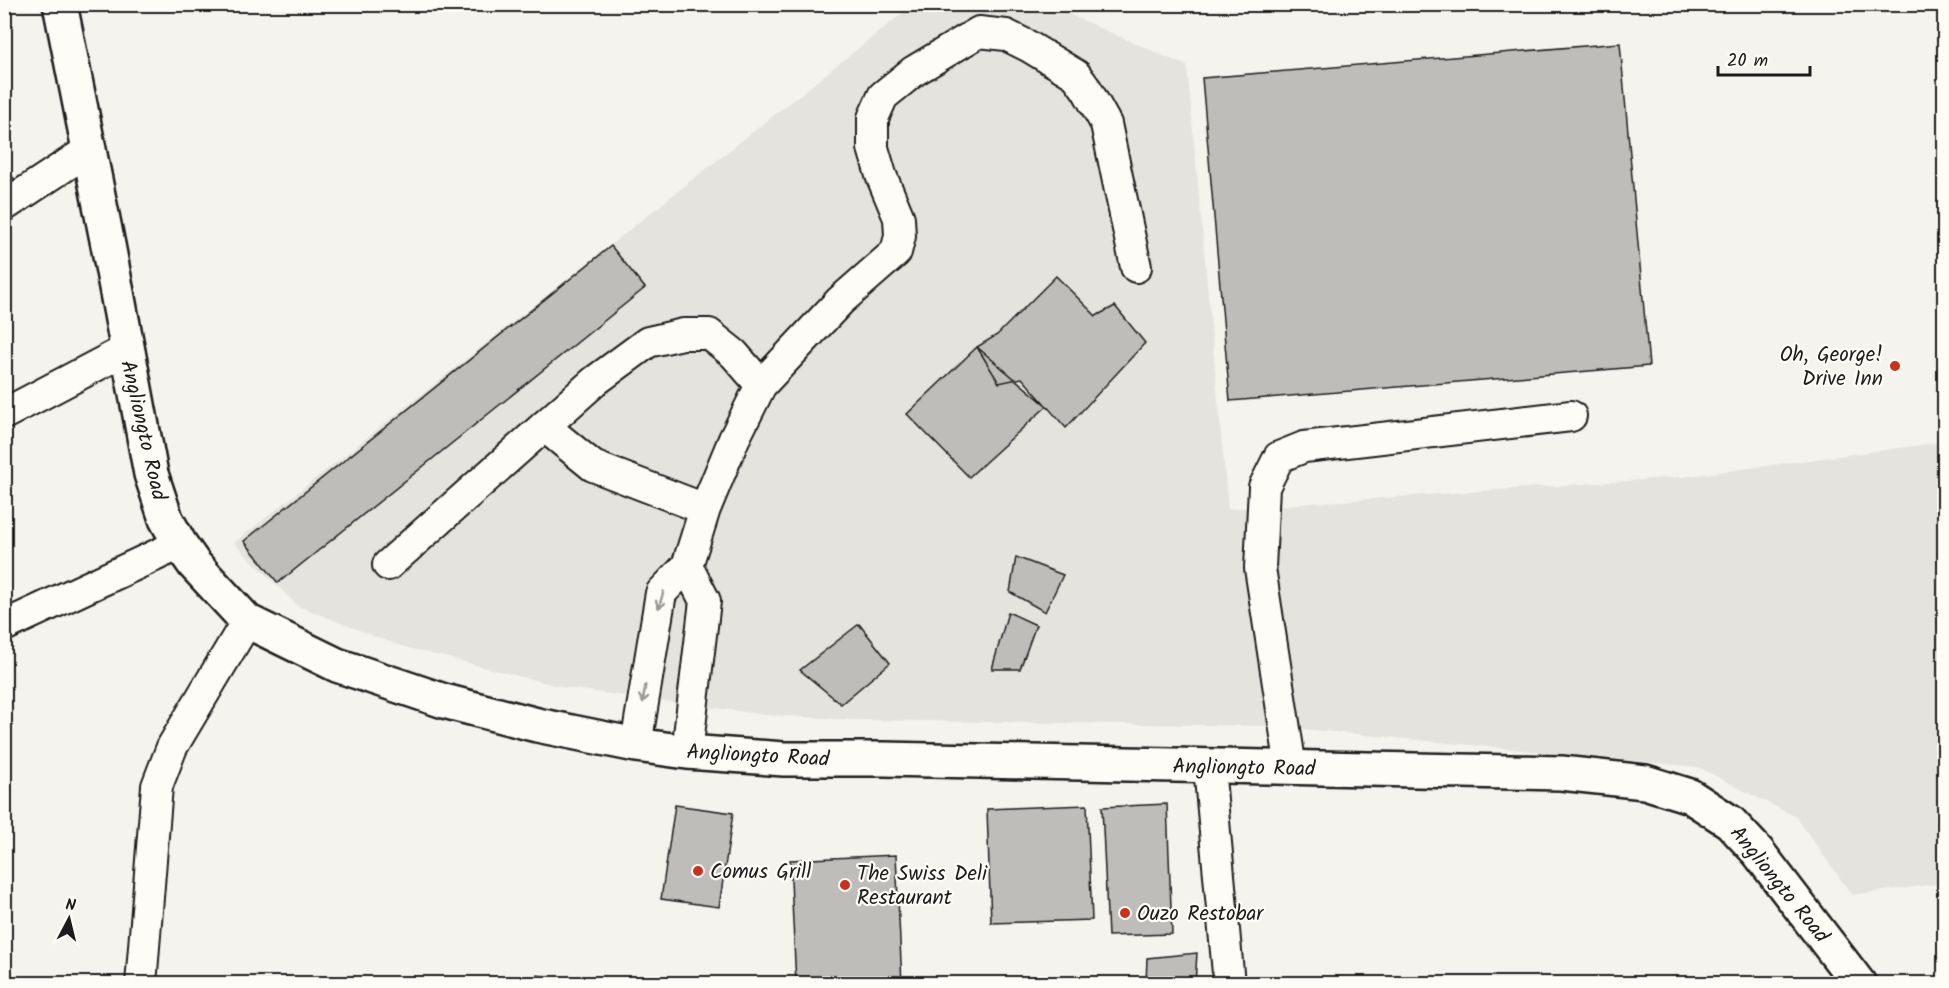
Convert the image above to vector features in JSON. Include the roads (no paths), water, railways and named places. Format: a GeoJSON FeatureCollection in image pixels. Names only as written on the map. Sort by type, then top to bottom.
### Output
{"type":"FeatureCollection","features":[{"type":"Feature","properties":{"kind":"main road","name":"Angliongto Road"},"geometry":{"type":"LineString","coordinates":[[60,4],[151,474],[166,519],[180,544],[194,564],[248,621],[337,665],[444,702],[537,725],[636,745],[687,752],[784,759],[884,759],[1582,774],[1645,782],[1690,796],[1730,822],[1758,852],[1860,984]]}},
{"type":"Feature","properties":{"kind":"street"},"geometry":{"type":"LineString","coordinates":[[636,745],[661,593],[687,566],[705,509],[734,439],[761,385],[840,301],[896,252],[900,236],[899,218],[881,176],[873,148],[873,118],[883,96],[914,71],[979,32],[1006,35],[1076,75],[1106,124],[1136,267]]}},
{"type":"Feature","properties":{"kind":"street"},"geometry":{"type":"LineString","coordinates":[[4,206],[89,150]]}},
{"type":"Feature","properties":{"kind":"street"},"geometry":{"type":"LineString","coordinates":[[388,565],[595,381],[648,342],[683,334],[709,334],[734,354],[761,385]]}},
{"type":"Feature","properties":{"kind":"street"},"geometry":{"type":"LineString","coordinates":[[4,414],[126,350]]}},
{"type":"Feature","properties":{"kind":"street"},"geometry":{"type":"LineString","coordinates":[[1291,768],[1260,568],[1264,487],[1279,457],[1304,447],[1571,416]]}},
{"type":"Feature","properties":{"kind":"street"},"geometry":{"type":"LineString","coordinates":[[544,426],[593,466],[705,509]]}},
{"type":"Feature","properties":{"kind":"street"},"geometry":{"type":"LineString","coordinates":[[4,626],[180,544]]}},
{"type":"Feature","properties":{"kind":"street"},"geometry":{"type":"LineString","coordinates":[[687,566],[705,601],[687,752]]}},
{"type":"Feature","properties":{"kind":"street"},"geometry":{"type":"LineString","coordinates":[[141,984],[157,786],[172,747],[248,621]]}},
{"type":"Feature","properties":{"kind":"street"},"geometry":{"type":"LineString","coordinates":[[1209,767],[1229,984]]}},
{"type":"Feature","properties":{"kind":"place","name":"Oh, George! Drive Inn"},"geometry":{"type":"Point","coordinates":[1895,366]}},
{"type":"Feature","properties":{"kind":"place","name":"Comus Grill"},"geometry":{"type":"Point","coordinates":[698,871]}},
{"type":"Feature","properties":{"kind":"place","name":"The Swiss Deli Restaurant"},"geometry":{"type":"Point","coordinates":[845,885]}},
{"type":"Feature","properties":{"kind":"place","name":"Ouzo Restobar"},"geometry":{"type":"Point","coordinates":[1125,913]}}]}
